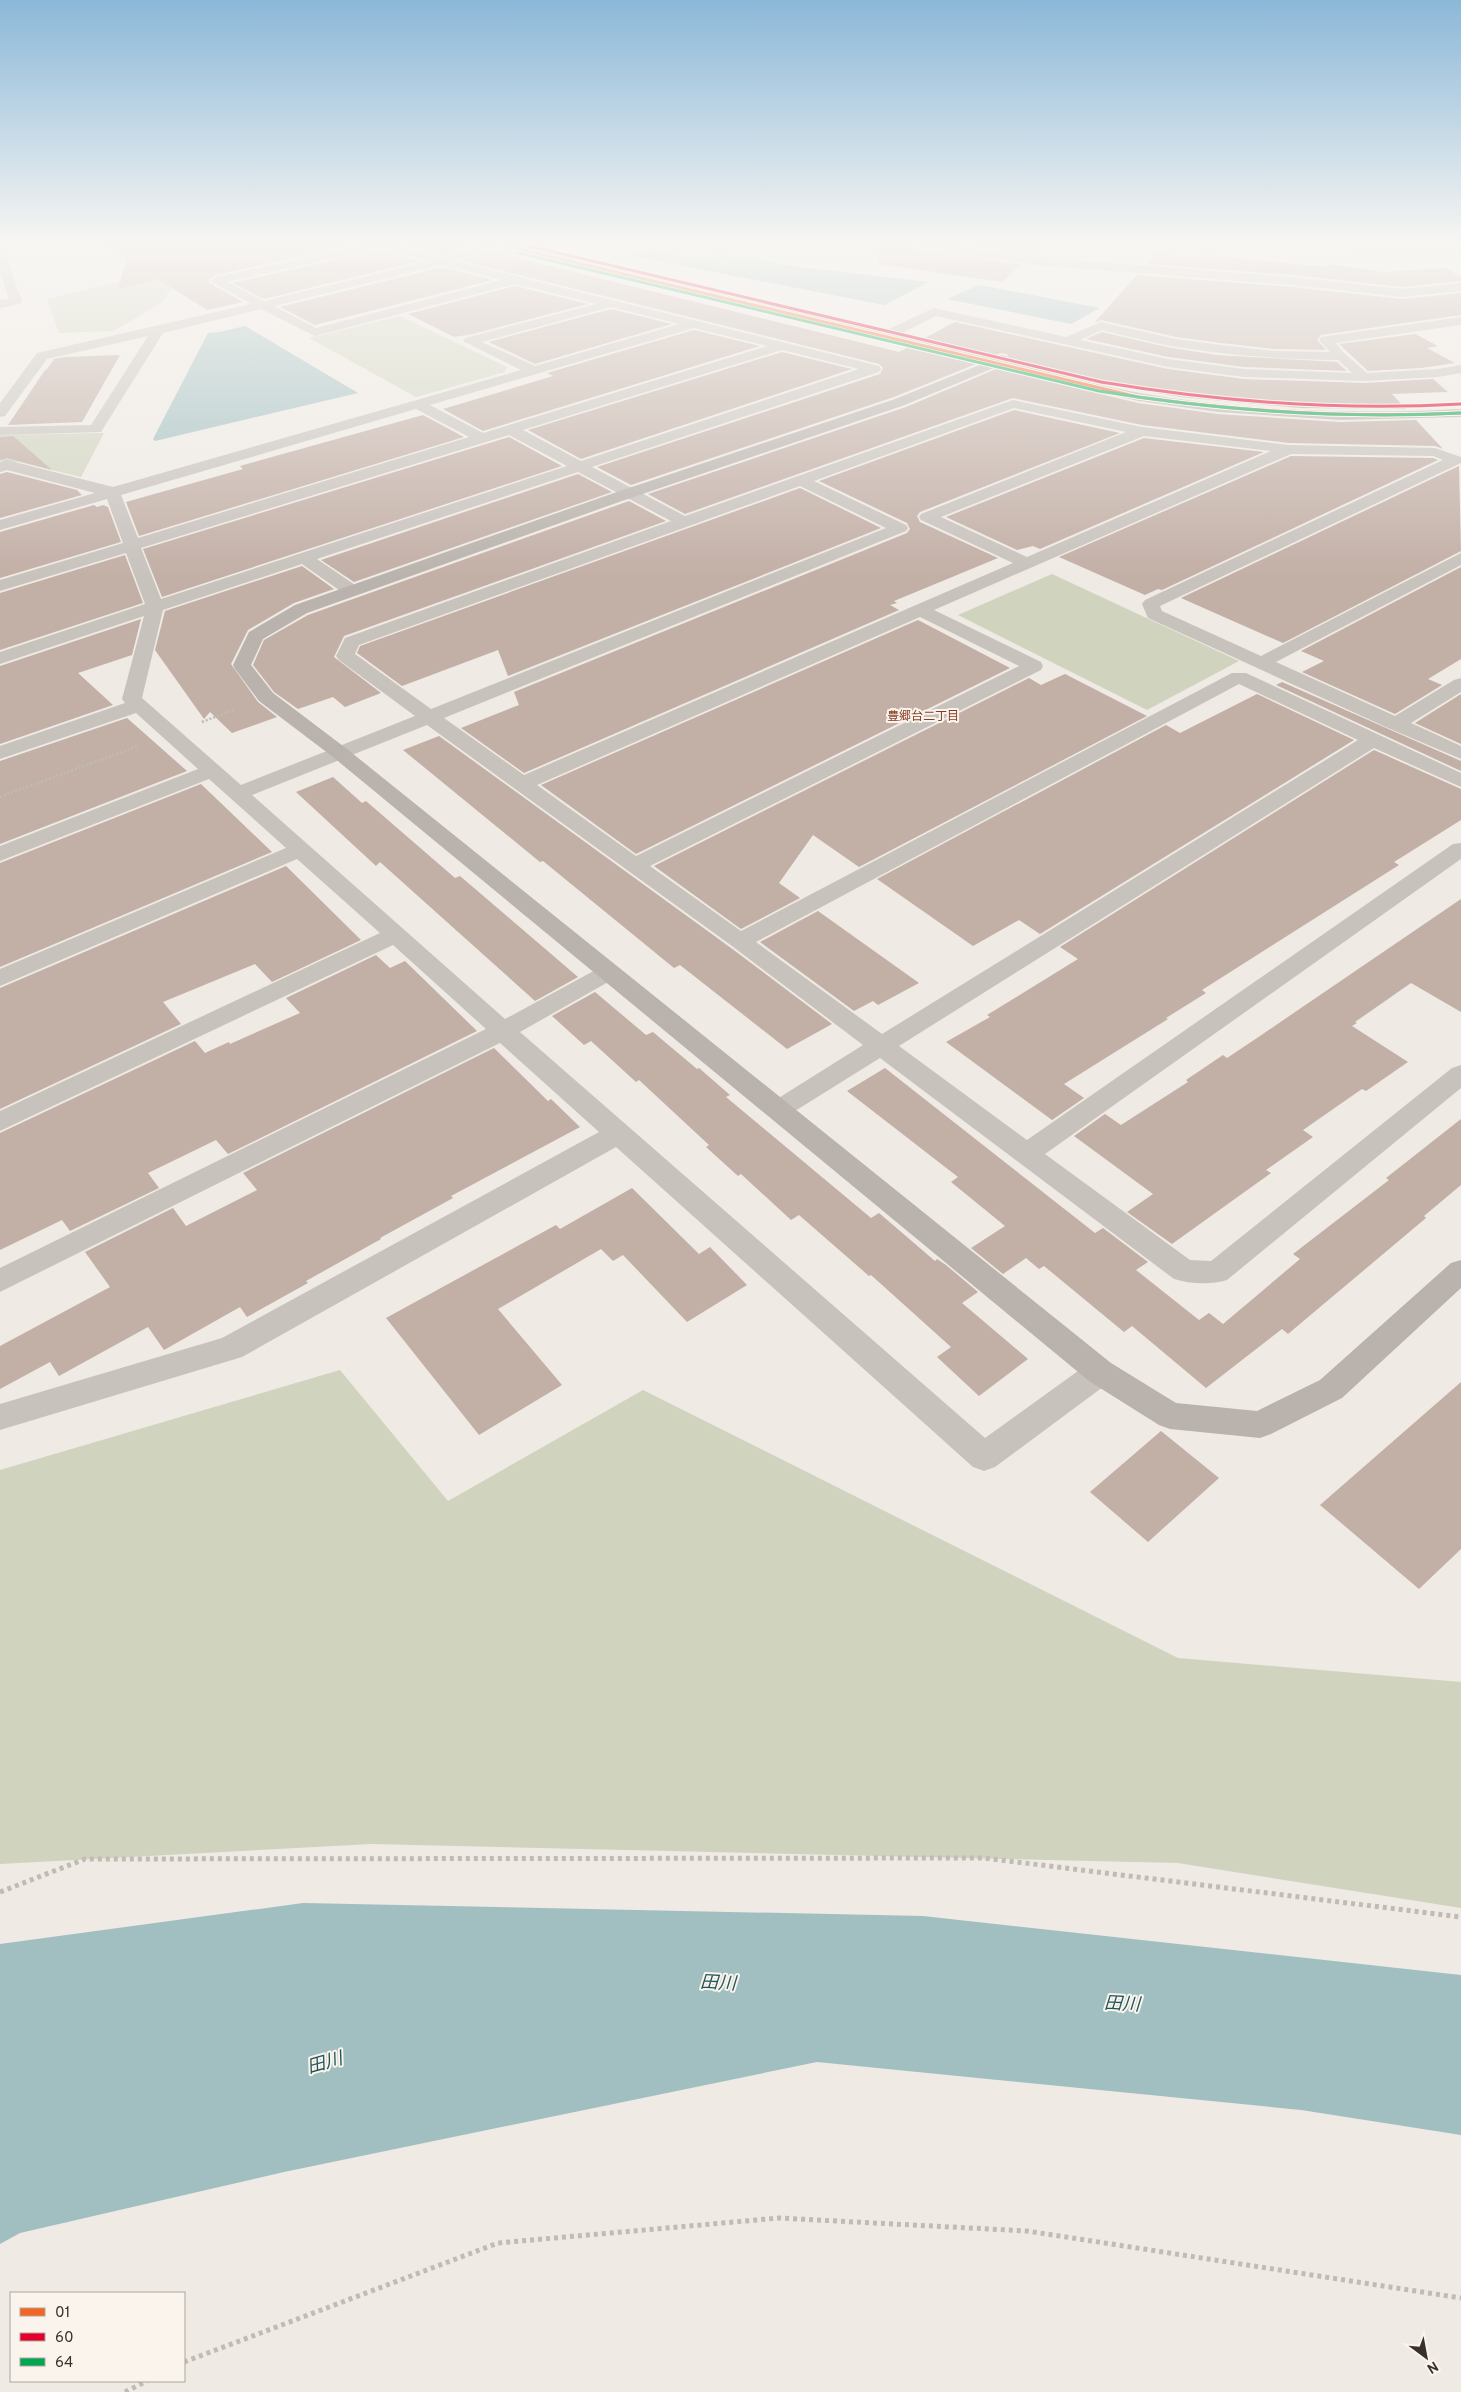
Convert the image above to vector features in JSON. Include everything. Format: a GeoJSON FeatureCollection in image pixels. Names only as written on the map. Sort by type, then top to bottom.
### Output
{"type":"FeatureCollection","features":[{"type":"Feature","properties":{"kind":"street"},"geometry":{"type":"LineString","coordinates":[[0,414],[44,356]]}},
{"type":"Feature","properties":{"kind":"street"},"geometry":{"type":"LineString","coordinates":[[0,431],[96,429],[142,356]]}},
{"type":"Feature","properties":{"kind":"street"},"geometry":{"type":"LineString","coordinates":[[502,356],[533,370]]}},
{"type":"Feature","properties":{"kind":"street"},"geometry":{"type":"LineString","coordinates":[[0,525],[584,356]]}},
{"type":"Feature","properties":{"kind":"street"},"geometry":{"type":"LineString","coordinates":[[0,586],[751,356]]}},
{"type":"Feature","properties":{"kind":"street"},"geometry":{"type":"LineString","coordinates":[[0,658],[874,369],[821,356]]}},
{"type":"Feature","properties":{"kind":"street"},"geometry":{"type":"LineString","coordinates":[[973,356],[1128,387],[1228,401],[1342,408],[1461,404]]}},
{"type":"Feature","properties":{"kind":"street"},"geometry":{"type":"LineString","coordinates":[[979,356],[1138,397],[1222,408],[1343,416],[1461,413]]}},
{"type":"Feature","properties":{"kind":"street"},"geometry":{"type":"LineString","coordinates":[[1130,356],[1168,364],[1244,373],[1324,377],[1364,377],[1461,369]]}},
{"type":"Feature","properties":{"kind":"street"},"geometry":{"type":"LineString","coordinates":[[1328,356],[1341,356],[1364,377]]}},
{"type":"Feature","properties":{"kind":"street"},"geometry":{"type":"LineString","coordinates":[[998,361],[965,377],[917,396],[630,493],[301,608],[254,636],[242,665],[266,697],[340,753],[1100,1372],[1170,1416],[1260,1425],[1331,1389],[1461,1271]]}},
{"type":"Feature","properties":{"kind":"street"},"geometry":{"type":"LineString","coordinates":[[418,404],[482,438]]}},
{"type":"Feature","properties":{"kind":"street"},"geometry":{"type":"LineString","coordinates":[[1461,754],[1154,614],[1152,604],[1456,460],[1435,452],[1289,449],[1142,431],[1013,404],[351,642],[345,656],[740,941],[1184,1271],[1216,1272],[1461,1074]]}},
{"type":"Feature","properties":{"kind":"street"},"geometry":{"type":"LineString","coordinates":[[512,430],[684,522]]}},
{"type":"Feature","properties":{"kind":"street"},"geometry":{"type":"LineString","coordinates":[[1026,564],[927,517],[1142,431]]}},
{"type":"Feature","properties":{"kind":"street"},"geometry":{"type":"LineString","coordinates":[[523,783],[1289,449]]}},
{"type":"Feature","properties":{"kind":"street"},"geometry":{"type":"LineString","coordinates":[[0,467],[7,465],[112,492]]}},
{"type":"Feature","properties":{"kind":"street"},"geometry":{"type":"LineString","coordinates":[[237,794],[900,528],[800,480]]}},
{"type":"Feature","properties":{"kind":"street"},"geometry":{"type":"LineString","coordinates":[[112,492],[155,607],[132,698],[212,772],[618,1134],[984,1457],[1100,1372]]}},
{"type":"Feature","properties":{"kind":"street"},"geometry":{"type":"LineString","coordinates":[[305,558],[352,591]]}},
{"type":"Feature","properties":{"kind":"street"},"geometry":{"type":"LineString","coordinates":[[1261,663],[1461,558]]}},
{"type":"Feature","properties":{"kind":"street"},"geometry":{"type":"LineString","coordinates":[[635,865],[1034,666],[920,610]]}},
{"type":"Feature","properties":{"kind":"street"},"geometry":{"type":"LineString","coordinates":[[740,941],[1239,677],[1461,781]]}},
{"type":"Feature","properties":{"kind":"street"},"geometry":{"type":"LineString","coordinates":[[1395,724],[1461,684]]}},
{"type":"Feature","properties":{"kind":"street"},"geometry":{"type":"LineString","coordinates":[[0,753],[139,705]]}},
{"type":"Feature","properties":{"kind":"street"},"geometry":{"type":"LineString","coordinates":[[778,1110],[1373,740]]}},
{"type":"Feature","properties":{"kind":"street"},"geometry":{"type":"LineString","coordinates":[[0,854],[212,772]]}},
{"type":"Feature","properties":{"kind":"street"},"geometry":{"type":"LineString","coordinates":[[0,978],[300,850]]}},
{"type":"Feature","properties":{"kind":"street"},"geometry":{"type":"LineString","coordinates":[[1026,1154],[1461,850]]}},
{"type":"Feature","properties":{"kind":"street"},"geometry":{"type":"LineString","coordinates":[[0,1122],[395,935]]}},
{"type":"Feature","properties":{"kind":"street"},"geometry":{"type":"LineString","coordinates":[[0,1281],[503,1031],[609,972]]}},
{"type":"Feature","properties":{"kind":"street"},"geometry":{"type":"LineString","coordinates":[[0,1417],[231,1348],[618,1134]]}},
{"type":"Feature","properties":{"kind":"path"},"geometry":{"type":"LineString","coordinates":[[0,797],[266,697]]}},
{"type":"Feature","properties":{"kind":"path"},"geometry":{"type":"LineString","coordinates":[[0,1892],[85,1859],[984,1858],[1461,1917]]}},
{"type":"Feature","properties":{"kind":"path"},"geometry":{"type":"LineString","coordinates":[[185,2362],[498,2244],[779,2218],[1027,2231],[1461,2298]]}},
{"type":"Feature","properties":{"kind":"path"},"geometry":{"type":"LineString","coordinates":[[125,2392],[145,2382]]}},
{"type":"Feature","properties":{"kind":"green space"},"geometry":{"type":"Polygon","coordinates":[[[341,356],[483,356],[507,367],[505,372],[416,397],[341,356]]]}},
{"type":"Feature","properties":{"kind":"green space"},"geometry":{"type":"Polygon","coordinates":[[[104,433],[81,477],[19,462],[0,461],[0,435],[104,433]]]}},
{"type":"Feature","properties":{"kind":"green space"},"geometry":{"type":"Polygon","coordinates":[[[1052,574],[1239,661],[1147,710],[958,615],[1052,574]]]}},
{"type":"Feature","properties":{"kind":"green space"},"geometry":{"type":"Polygon","coordinates":[[[340,1370],[448,1501],[643,1390],[1178,1658],[1461,1682],[1461,1908],[1178,1863],[372,1844],[0,1864],[0,1470],[340,1370]]]}},
{"type":"Feature","properties":{"kind":"water"},"geometry":{"type":"Polygon","coordinates":[[[196,356],[295,356],[358,393],[155,441],[153,439],[196,356]]]}},
{"type":"Feature","properties":{"kind":"water","name":"田川"},"geometry":{"type":"Polygon","coordinates":[[[303,1903],[923,1916],[1461,1975],[1461,2135],[1301,2110],[817,2062],[284,2172],[20,2233],[0,2244],[0,1944],[303,1903]]]}},
{"type":"Feature","properties":{"kind":"building"},"geometry":{"type":"Polygon","coordinates":[[[120,356],[82,422],[8,425],[54,359],[120,356]]]}},
{"type":"Feature","properties":{"kind":"building"},"geometry":{"type":"Polygon","coordinates":[[[517,356],[564,356],[535,364],[517,356]]]}},
{"type":"Feature","properties":{"kind":"building"},"geometry":{"type":"Polygon","coordinates":[[[606,356],[729,356],[483,431],[443,409],[553,376],[547,373],[606,356]]]}},
{"type":"Feature","properties":{"kind":"building"},"geometry":{"type":"Polygon","coordinates":[[[770,356],[797,356],[852,369],[581,459],[528,430],[770,356]]]}},
{"type":"Feature","properties":{"kind":"building"},"geometry":{"type":"Polygon","coordinates":[[[845,356],[940,356],[976,364],[894,397],[631,485],[597,467],[880,374],[883,368],[879,364],[845,356]]]}},
{"type":"Feature","properties":{"kind":"building"},"geometry":{"type":"Polygon","coordinates":[[[1008,356],[1107,356],[1168,369],[1244,379],[1364,383],[1433,379],[1448,392],[1392,394],[1406,409],[1300,408],[1180,397],[1107,384],[1010,361],[1008,356]]]}},
{"type":"Feature","properties":{"kind":"building"},"geometry":{"type":"Polygon","coordinates":[[[1162,356],[1228,356],[1337,362],[1347,371],[1244,367],[1162,356]]]}},
{"type":"Feature","properties":{"kind":"building"},"geometry":{"type":"Polygon","coordinates":[[[1351,356],[1441,356],[1455,363],[1421,368],[1368,371],[1351,356]]]}},
{"type":"Feature","properties":{"kind":"building"},"geometry":{"type":"Polygon","coordinates":[[[996,369],[1138,403],[1218,414],[1340,422],[1416,420],[1443,449],[1435,446],[1289,443],[1142,425],[1013,398],[685,514],[648,494],[906,407],[996,369]]]}},
{"type":"Feature","properties":{"kind":"building"},"geometry":{"type":"Polygon","coordinates":[[[1014,410],[1120,433],[920,512],[917,516],[920,522],[998,558],[894,601],[897,603],[890,605],[899,610],[524,773],[461,728],[519,705],[514,692],[907,533],[910,529],[907,523],[819,481],[1014,410]]]}},
{"type":"Feature","properties":{"kind":"building"},"geometry":{"type":"Polygon","coordinates":[[[423,415],[464,437],[139,536],[126,502],[243,469],[240,466],[423,415]]]}},
{"type":"Feature","properties":{"kind":"building"},"geometry":{"type":"Polygon","coordinates":[[[13,436],[52,470],[7,458],[0,460],[0,437],[13,436]]]}},
{"type":"Feature","properties":{"kind":"building"},"geometry":{"type":"Polygon","coordinates":[[[509,437],[562,466],[162,597],[143,549],[509,437]]]}},
{"type":"Feature","properties":{"kind":"building"},"geometry":{"type":"Polygon","coordinates":[[[1144,438],[1264,452],[1040,549],[1033,546],[1017,550],[946,517],[1144,438]]]}},
{"type":"Feature","properties":{"kind":"building"},"geometry":{"type":"Polygon","coordinates":[[[1291,456],[1433,458],[1438,460],[1162,590],[1158,589],[1145,595],[1059,557],[1291,456]]]}},
{"type":"Feature","properties":{"kind":"building"},"geometry":{"type":"Polygon","coordinates":[[[1459,466],[1461,551],[1283,643],[1181,598],[1459,466]]]}},
{"type":"Feature","properties":{"kind":"building"},"geometry":{"type":"Polygon","coordinates":[[[7,472],[77,490],[82,495],[0,518],[0,474],[7,472]]]}},
{"type":"Feature","properties":{"kind":"building"},"geometry":{"type":"Polygon","coordinates":[[[578,474],[612,492],[354,582],[321,560],[578,474]]]}},
{"type":"Feature","properties":{"kind":"building"},"geometry":{"type":"Polygon","coordinates":[[[800,488],[881,528],[508,676],[498,650],[402,686],[357,653],[360,646],[800,488]]]}},
{"type":"Feature","properties":{"kind":"building"},"geometry":{"type":"Polygon","coordinates":[[[629,501],[666,521],[344,636],[334,657],[381,693],[345,707],[333,697],[298,709],[274,692],[253,665],[264,640],[308,615],[629,501]]]}},
{"type":"Feature","properties":{"kind":"building"},"geometry":{"type":"Polygon","coordinates":[[[94,505],[97,507],[103,505],[108,507],[121,542],[0,578],[0,532],[94,505]]]}},
{"type":"Feature","properties":{"kind":"building"},"geometry":{"type":"Polygon","coordinates":[[[125,555],[143,603],[0,650],[0,593],[125,555]]]}},
{"type":"Feature","properties":{"kind":"building"},"geometry":{"type":"Polygon","coordinates":[[[302,566],[334,589],[294,603],[248,630],[231,664],[258,702],[277,717],[232,733],[210,712],[204,719],[155,650],[165,611],[302,566]]]}},
{"type":"Feature","properties":{"kind":"building"},"geometry":{"type":"Polygon","coordinates":[[[1461,567],[1461,659],[1428,679],[1442,685],[1395,714],[1302,672],[1324,661],[1301,651],[1461,567]]]}},
{"type":"Feature","properties":{"kind":"building"},"geometry":{"type":"Polygon","coordinates":[[[141,619],[132,655],[78,673],[113,705],[0,744],[0,666],[141,619]]]}},
{"type":"Feature","properties":{"kind":"building"},"geometry":{"type":"Polygon","coordinates":[[[918,620],[1010,668],[636,854],[541,785],[918,620]]]}},
{"type":"Feature","properties":{"kind":"building"},"geometry":{"type":"Polygon","coordinates":[[[1065,674],[1147,716],[859,867],[813,835],[779,883],[800,898],[741,929],[654,866],[1029,678],[1041,685],[1065,674]]]}},
{"type":"Feature","properties":{"kind":"building"},"geometry":{"type":"Polygon","coordinates":[[[1282,682],[1461,761],[1461,771],[1276,685],[1282,682]]]}},
{"type":"Feature","properties":{"kind":"building"},"geometry":{"type":"Polygon","coordinates":[[[1257,694],[1354,740],[1040,934],[1019,920],[973,946],[877,879],[1166,725],[1180,733],[1257,694]]]}},
{"type":"Feature","properties":{"kind":"building"},"geometry":{"type":"Polygon","coordinates":[[[1461,694],[1461,744],[1415,723],[1461,694]]]}},
{"type":"Feature","properties":{"kind":"building"},"geometry":{"type":"Polygon","coordinates":[[[127,718],[187,771],[0,844],[0,761],[127,718]]]}},
{"type":"Feature","properties":{"kind":"building"},"geometry":{"type":"Polygon","coordinates":[[[439,736],[731,948],[832,1024],[787,1049],[680,965],[674,968],[403,750],[439,736]]]}},
{"type":"Feature","properties":{"kind":"building"},"geometry":{"type":"Polygon","coordinates":[[[1374,750],[1461,789],[1461,820],[1394,862],[1399,865],[1202,990],[1206,993],[1166,1018],[1168,1019],[1064,1084],[1084,1098],[1052,1120],[946,1042],[990,1017],[987,1015],[1078,959],[1060,947],[1374,750]]]}},
{"type":"Feature","properties":{"kind":"building"},"geometry":{"type":"Polygon","coordinates":[[[333,777],[362,803],[366,801],[455,878],[460,876],[578,977],[535,1001],[380,862],[376,866],[296,792],[333,777]]]}},
{"type":"Feature","properties":{"kind":"building"},"geometry":{"type":"Polygon","coordinates":[[[201,784],[272,852],[0,967],[0,863],[201,784]]]}},
{"type":"Feature","properties":{"kind":"building"},"geometry":{"type":"Polygon","coordinates":[[[286,866],[361,940],[272,982],[255,964],[163,1002],[181,1024],[0,1109],[0,988],[286,866]]]}},
{"type":"Feature","properties":{"kind":"building"},"geometry":{"type":"Polygon","coordinates":[[[1461,899],[1461,1012],[1411,983],[1352,1026],[1408,1062],[1366,1091],[1362,1089],[1303,1130],[1313,1137],[1266,1170],[1271,1173],[1172,1244],[1127,1212],[1153,1194],[1074,1136],[1105,1114],[1121,1125],[1188,1082],[1186,1080],[1223,1055],[1227,1058],[1461,899]]]}},
{"type":"Feature","properties":{"kind":"building"},"geometry":{"type":"Polygon","coordinates":[[[818,911],[919,983],[878,1005],[873,1001],[854,1011],[760,942],[818,911]]]}},
{"type":"Feature","properties":{"kind":"building"},"geometry":{"type":"Polygon","coordinates":[[[376,955],[390,968],[405,961],[477,1031],[228,1154],[216,1140],[148,1173],[159,1188],[70,1231],[62,1220],[0,1250],[0,1133],[195,1041],[205,1053],[300,1013],[286,998],[376,955]]]}},
{"type":"Feature","properties":{"kind":"building"},"geometry":{"type":"Polygon","coordinates":[[[595,992],[646,1035],[653,1032],[697,1069],[699,1068],[730,1095],[726,1097],[871,1218],[879,1213],[935,1261],[937,1259],[946,1265],[978,1292],[962,1303],[1028,1359],[979,1396],[937,1357],[951,1347],[871,1275],[869,1276],[799,1215],[791,1220],[741,1174],[738,1176],[706,1147],[709,1145],[639,1080],[636,1082],[591,1041],[584,1045],[552,1016],[595,992]]]}},
{"type":"Feature","properties":{"kind":"building"},"geometry":{"type":"Polygon","coordinates":[[[494,1048],[548,1101],[551,1099],[580,1127],[451,1196],[453,1198],[380,1238],[306,1281],[308,1283],[247,1317],[240,1307],[164,1350],[148,1327],[59,1376],[50,1362],[0,1389],[0,1346],[110,1287],[85,1252],[173,1208],[186,1226],[257,1190],[243,1173],[494,1048]]]}},
{"type":"Feature","properties":{"kind":"building"},"geometry":{"type":"Polygon","coordinates":[[[885,1068],[1095,1233],[1103,1228],[1148,1262],[1136,1270],[1199,1320],[1209,1313],[1223,1324],[1300,1259],[1293,1254],[1389,1180],[1386,1178],[1461,1119],[1461,1185],[1424,1216],[1426,1218],[1288,1334],[1282,1329],[1206,1388],[1132,1326],[1124,1332],[1044,1266],[1039,1269],[1026,1258],[1003,1274],[971,1248],[1005,1226],[951,1182],[958,1177],[847,1091],[885,1068]]]}},
{"type":"Feature","properties":{"kind":"building"},"geometry":{"type":"Polygon","coordinates":[[[632,1188],[699,1254],[710,1247],[747,1285],[687,1322],[623,1255],[613,1261],[601,1249],[498,1309],[562,1385],[479,1435],[386,1318],[556,1225],[560,1229],[632,1188]]]}},
{"type":"Feature","properties":{"kind":"building"},"geometry":{"type":"Polygon","coordinates":[[[1461,1382],[1461,1549],[1419,1589],[1320,1505],[1461,1382]]]}},
{"type":"Feature","properties":{"kind":"building"},"geometry":{"type":"Polygon","coordinates":[[[1161,1431],[1219,1478],[1148,1542],[1090,1492],[1161,1431]]]}},
{"type":"Feature","properties":{"kind":"transit line","name":"64"},"geometry":{"type":"LineString","coordinates":[[950,356],[1099,391],[1189,405],[1234,410],[1324,415],[1370,416],[1461,413]]}},
{"type":"Feature","properties":{"kind":"transit line","name":"01"},"geometry":{"type":"LineString","coordinates":[[965,356],[1138,397],[1178,403],[1259,411],[1339,415],[1461,413]]}},
{"type":"Feature","properties":{"kind":"transit line","name":"60"},"geometry":{"type":"LineString","coordinates":[[990,356],[1101,382],[1235,401],[1325,407],[1461,404]]}},
{"type":"Feature","properties":{"kind":"district","name":"豊郷台二丁目"},"geometry":{"type":"Point","coordinates":[923,717]}}]}
